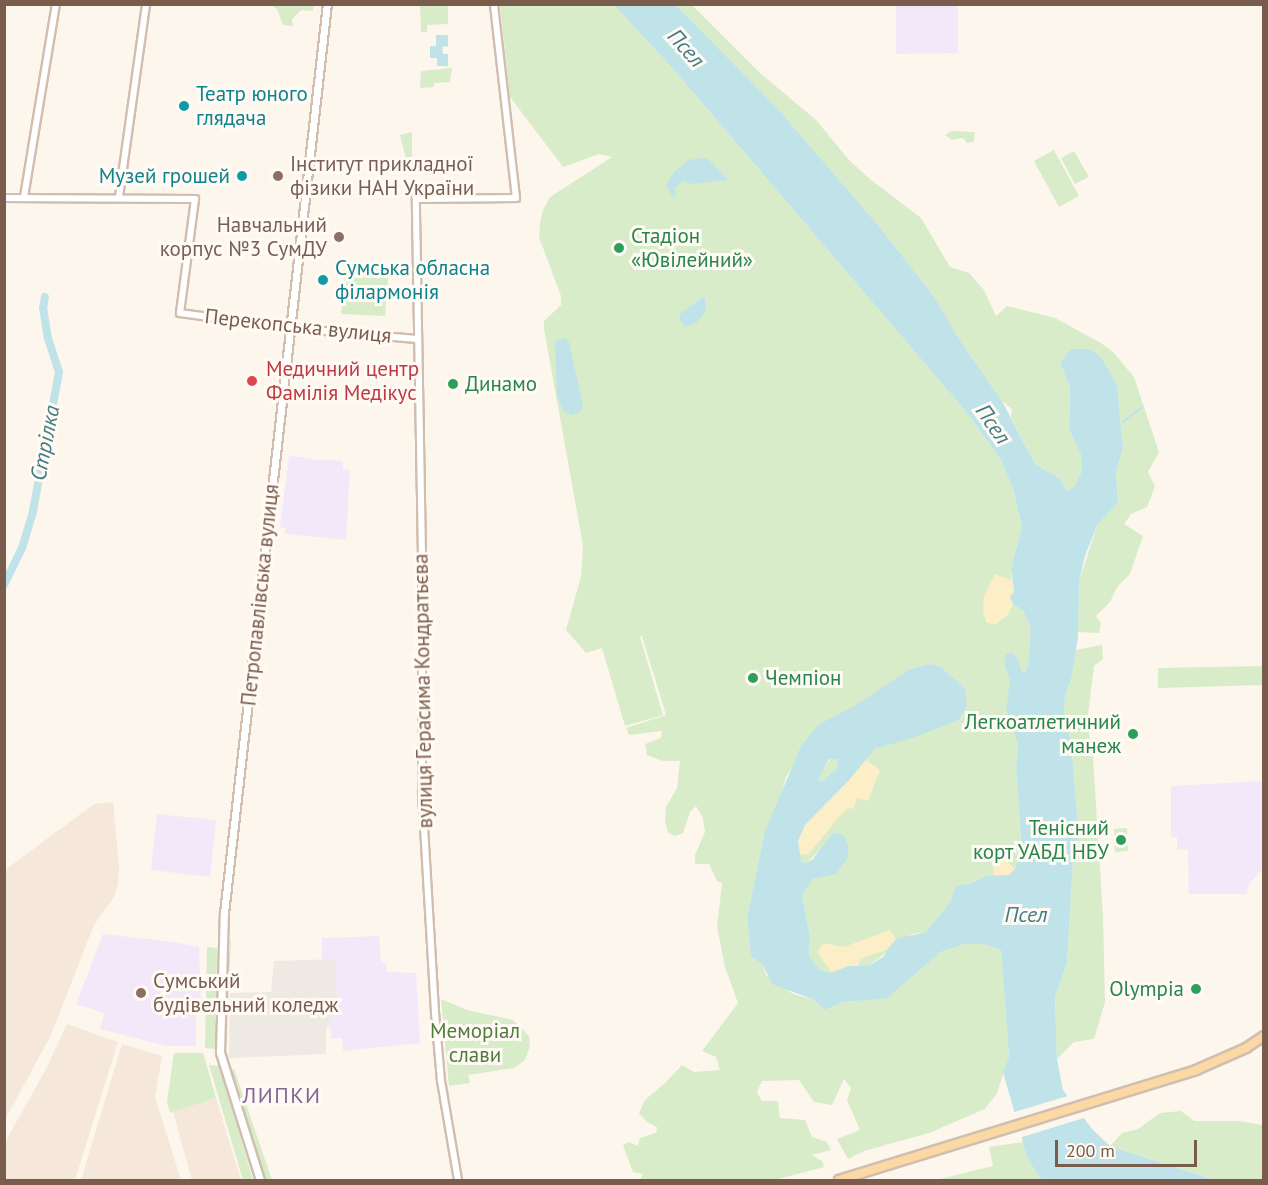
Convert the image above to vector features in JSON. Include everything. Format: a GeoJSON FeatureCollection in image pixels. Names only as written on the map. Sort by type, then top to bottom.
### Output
{"type":"FeatureCollection","features":[{"type":"Feature","properties":{"kind":"main road","name":"Петропавлівська вулиця"},"geometry":{"type":"LineString","coordinates":[[260,1180],[220,1053],[224,913],[327,4]]}},
{"type":"Feature","properties":{"kind":"main road"},"geometry":{"type":"LineString","coordinates":[[839,1180],[1196,1070],[1241,1050],[1263,1036]]}},
{"type":"Feature","properties":{"kind":"street"},"geometry":{"type":"LineString","coordinates":[[24,197],[56,4]]}},
{"type":"Feature","properties":{"kind":"street","name":"вулиця Герасима Кондратьєва"},"geometry":{"type":"LineString","coordinates":[[458,1180],[441,1081],[428,927],[421,724],[422,556],[416,199],[516,198],[494,4]]}},
{"type":"Feature","properties":{"kind":"street"},"geometry":{"type":"LineString","coordinates":[[4,198],[119,197],[146,5]]}},
{"type":"Feature","properties":{"kind":"street","name":"Перекопська вулиця"},"geometry":{"type":"LineString","coordinates":[[119,197],[195,200],[180,313],[290,328],[417,339]]}},
{"type":"Feature","properties":{"kind":"shaded area"},"geometry":{"type":"Polygon","coordinates":[[[896,5],[958,5],[958,53],[896,54],[896,5]]]}},
{"type":"Feature","properties":{"kind":"shaded area"},"geometry":{"type":"Polygon","coordinates":[[[289,456],[343,461],[343,469],[350,470],[346,540],[285,534],[286,528],[280,527],[289,456]]]}},
{"type":"Feature","properties":{"kind":"shaded area"},"geometry":{"type":"Polygon","coordinates":[[[1263,781],[1263,869],[1248,885],[1247,894],[1189,894],[1188,849],[1177,850],[1177,837],[1171,837],[1171,786],[1263,781]]]}},
{"type":"Feature","properties":{"kind":"shaded area"},"geometry":{"type":"Polygon","coordinates":[[[113,802],[119,866],[118,884],[114,897],[94,925],[50,1037],[5,1120],[5,870],[94,804],[113,802]]]}},
{"type":"Feature","properties":{"kind":"shaded area"},"geometry":{"type":"Polygon","coordinates":[[[157,814],[216,820],[210,877],[151,870],[157,814]]]}},
{"type":"Feature","properties":{"kind":"shaded area","name":"Сумський будівельний коледж"},"geometry":{"type":"Polygon","coordinates":[[[103,934],[199,947],[201,1008],[196,1009],[196,1046],[166,1046],[100,1029],[104,1013],[76,1004],[103,934]]]}},
{"type":"Feature","properties":{"kind":"shaded area"},"geometry":{"type":"Polygon","coordinates":[[[379,936],[381,963],[386,963],[387,972],[416,973],[420,1043],[343,1051],[342,1038],[331,1039],[331,1028],[326,1028],[337,1011],[336,960],[322,960],[322,938],[379,936]]]}},
{"type":"Feature","properties":{"kind":"shaded area"},"geometry":{"type":"Polygon","coordinates":[[[336,959],[337,1011],[326,1028],[326,1054],[229,1058],[230,993],[271,992],[274,961],[336,959]]]}},
{"type":"Feature","properties":{"kind":"shaded area"},"geometry":{"type":"Polygon","coordinates":[[[67,1024],[118,1042],[75,1180],[5,1180],[5,1142],[45,1071],[67,1024]]]}},
{"type":"Feature","properties":{"kind":"shaded area"},"geometry":{"type":"Polygon","coordinates":[[[122,1044],[162,1056],[155,1097],[181,1180],[81,1180],[122,1044]]]}},
{"type":"Feature","properties":{"kind":"shaded area"},"geometry":{"type":"Polygon","coordinates":[[[216,1098],[241,1180],[192,1180],[173,1112],[216,1098]]]}},
{"type":"Feature","properties":{"kind":"green space"},"geometry":{"type":"Polygon","coordinates":[[[271,5],[314,5],[313,11],[301,10],[292,19],[293,26],[283,25],[277,9],[271,5]]]}},
{"type":"Feature","properties":{"kind":"green space"},"geometry":{"type":"Polygon","coordinates":[[[420,5],[448,5],[448,24],[427,25],[427,32],[421,32],[420,5]]]}},
{"type":"Feature","properties":{"kind":"green space"},"geometry":{"type":"Polygon","coordinates":[[[500,5],[614,5],[674,70],[968,414],[1001,460],[1013,489],[1022,527],[1011,569],[1013,604],[1023,611],[1031,628],[1028,667],[1025,673],[1020,671],[1019,661],[1005,654],[1005,666],[1011,680],[1006,710],[1018,742],[1016,768],[1022,855],[1015,869],[1009,875],[987,876],[972,883],[957,886],[951,901],[926,932],[912,934],[868,966],[848,966],[832,973],[819,969],[809,956],[810,936],[802,895],[813,879],[818,877],[818,852],[806,863],[801,862],[799,854],[813,815],[875,749],[959,720],[966,706],[965,688],[940,666],[928,664],[910,669],[856,706],[819,724],[786,777],[779,802],[765,831],[747,917],[751,956],[763,965],[766,975],[793,994],[812,999],[825,1010],[843,1002],[886,999],[941,952],[965,944],[983,944],[1001,950],[1009,1057],[997,1093],[985,1109],[929,1133],[864,1151],[848,1159],[837,1139],[860,1130],[847,1100],[851,1088],[844,1079],[832,1105],[814,1102],[799,1080],[762,1081],[757,1092],[762,1101],[778,1101],[780,1118],[805,1120],[812,1137],[827,1142],[831,1150],[812,1155],[822,1161],[824,1167],[775,1180],[640,1180],[643,1174],[633,1172],[623,1145],[628,1142],[638,1146],[640,1138],[656,1133],[657,1127],[647,1122],[639,1113],[645,1100],[682,1065],[694,1072],[720,1070],[716,1057],[702,1051],[738,1003],[725,967],[717,927],[722,883],[717,881],[709,864],[695,864],[695,855],[705,832],[703,818],[696,806],[690,812],[683,833],[675,836],[668,833],[665,820],[666,807],[677,788],[680,761],[663,761],[647,755],[645,744],[661,738],[662,731],[629,735],[626,728],[666,715],[642,636],[640,637],[663,715],[625,726],[602,648],[586,653],[566,630],[581,577],[583,545],[544,329],[544,321],[561,305],[561,296],[539,237],[540,223],[543,210],[550,197],[612,157],[599,154],[563,167],[510,97],[500,5]]]}},
{"type":"Feature","properties":{"kind":"green space"},"geometry":{"type":"Polygon","coordinates":[[[676,5],[692,5],[761,74],[816,120],[849,160],[921,218],[950,267],[969,273],[984,290],[996,316],[1007,306],[1055,318],[1101,343],[1114,353],[1134,377],[1159,452],[1148,472],[1155,486],[1147,507],[1131,514],[1124,524],[1143,536],[1130,574],[1117,587],[1110,602],[1096,616],[1101,623],[1099,633],[1078,632],[1079,582],[1097,525],[1118,503],[1116,473],[1123,447],[1117,384],[1101,357],[1090,349],[1060,363],[1070,387],[1069,429],[1081,455],[1082,471],[1075,485],[1068,491],[1059,478],[1035,464],[1011,417],[1012,409],[1002,401],[959,339],[935,298],[878,225],[779,110],[676,5]]]}},
{"type":"Feature","properties":{"kind":"green space"},"geometry":{"type":"Polygon","coordinates":[[[452,68],[450,82],[434,83],[434,87],[420,88],[421,71],[452,68]]]}},
{"type":"Feature","properties":{"kind":"green space"},"geometry":{"type":"Polygon","coordinates":[[[951,131],[975,132],[974,142],[967,143],[963,138],[952,140],[945,135],[951,131]]]}},
{"type":"Feature","properties":{"kind":"green space"},"geometry":{"type":"Polygon","coordinates":[[[412,132],[412,161],[407,163],[400,135],[412,132]]]}},
{"type":"Feature","properties":{"kind":"green space"},"geometry":{"type":"Polygon","coordinates":[[[1054,150],[1079,196],[1059,207],[1034,161],[1054,150]]]}},
{"type":"Feature","properties":{"kind":"green space"},"geometry":{"type":"Polygon","coordinates":[[[1074,151],[1089,177],[1075,184],[1061,158],[1074,151]]]}},
{"type":"Feature","properties":{"kind":"green space"},"geometry":{"type":"Polygon","coordinates":[[[346,263],[389,267],[385,316],[341,314],[346,263]]]}},
{"type":"Feature","properties":{"kind":"green space"},"geometry":{"type":"Polygon","coordinates":[[[1102,645],[1103,659],[1094,666],[1087,723],[1093,757],[1103,916],[1105,1002],[1094,1039],[1074,1042],[1057,1059],[1055,997],[1067,963],[1074,846],[1079,837],[1071,741],[1064,716],[1065,696],[1071,680],[1075,650],[1102,645]]]}},
{"type":"Feature","properties":{"kind":"green space"},"geometry":{"type":"Polygon","coordinates":[[[1263,666],[1263,685],[1158,688],[1158,668],[1263,666]]]}},
{"type":"Feature","properties":{"kind":"green space"},"geometry":{"type":"Polygon","coordinates":[[[830,759],[838,759],[837,768],[823,781],[817,780],[830,759]]]}},
{"type":"Feature","properties":{"kind":"green space","name":"Тенісний корт УАБД НБУ"},"geometry":{"type":"Polygon","coordinates":[[[1127,828],[1128,851],[1115,852],[1114,829],[1127,828]]]}},
{"type":"Feature","properties":{"kind":"green space"},"geometry":{"type":"Polygon","coordinates":[[[226,941],[231,941],[226,1055],[222,1055],[226,941]]]}},
{"type":"Feature","properties":{"kind":"green space"},"geometry":{"type":"Polygon","coordinates":[[[207,947],[217,948],[215,1049],[205,1048],[207,947]]]}},
{"type":"Feature","properties":{"kind":"green space","name":"Меморіал слави"},"geometry":{"type":"Polygon","coordinates":[[[441,999],[467,1010],[513,1020],[529,1036],[530,1046],[525,1060],[514,1068],[468,1075],[470,1083],[449,1086],[441,999]]]}},
{"type":"Feature","properties":{"kind":"green space"},"geometry":{"type":"Polygon","coordinates":[[[174,1053],[203,1053],[216,1098],[170,1113],[167,1102],[174,1053]]]}},
{"type":"Feature","properties":{"kind":"green space"},"geometry":{"type":"Polygon","coordinates":[[[209,1065],[219,1066],[253,1180],[243,1180],[209,1065]]]}},
{"type":"Feature","properties":{"kind":"green space"},"geometry":{"type":"Polygon","coordinates":[[[234,1069],[272,1180],[262,1180],[229,1072],[234,1069]]]}},
{"type":"Feature","properties":{"kind":"green space"},"geometry":{"type":"Polygon","coordinates":[[[1181,1111],[1194,1121],[1238,1121],[1263,1125],[1263,1180],[1214,1180],[1110,1146],[1122,1133],[1138,1129],[1160,1113],[1181,1111]]]}},
{"type":"Feature","properties":{"kind":"green space"},"geometry":{"type":"Polygon","coordinates":[[[1024,1142],[1028,1160],[1042,1180],[936,1180],[993,1166],[989,1147],[1024,1142]]]}},
{"type":"Feature","properties":{"kind":"sand"},"geometry":{"type":"Polygon","coordinates":[[[995,574],[1013,581],[1014,591],[1011,597],[1013,604],[1008,615],[996,624],[987,623],[983,613],[984,596],[995,574]]]}},
{"type":"Feature","properties":{"kind":"sand"},"geometry":{"type":"Polygon","coordinates":[[[865,759],[880,770],[868,801],[857,798],[854,808],[847,809],[838,818],[808,855],[799,854],[798,841],[805,825],[848,781],[865,759]]]}},
{"type":"Feature","properties":{"kind":"sand"},"geometry":{"type":"Polygon","coordinates":[[[1005,860],[1015,869],[1009,875],[994,875],[993,865],[1005,860]]]}},
{"type":"Feature","properties":{"kind":"sand"},"geometry":{"type":"Polygon","coordinates":[[[890,930],[896,939],[886,950],[860,959],[858,966],[848,966],[832,973],[817,952],[823,943],[844,947],[890,930]]]}},
{"type":"Feature","properties":{"kind":"water","name":"Псел"},"geometry":{"type":"Polygon","coordinates":[[[614,5],[676,5],[779,110],[878,225],[935,298],[959,339],[1002,401],[1035,464],[1059,478],[1068,491],[1075,485],[1082,471],[1081,455],[1069,429],[1070,387],[1060,363],[1071,349],[1090,349],[1101,357],[1117,384],[1123,447],[1116,473],[1118,503],[1097,525],[1085,556],[1079,582],[1078,637],[1071,680],[1065,696],[1064,716],[1071,741],[1079,837],[1074,846],[1067,963],[1055,997],[1057,1059],[1063,1090],[1092,1129],[1110,1146],[1214,1180],[1042,1180],[1028,1160],[1003,1072],[1009,1057],[1001,950],[983,944],[965,944],[941,952],[886,999],[843,1002],[825,1010],[812,999],[772,984],[763,965],[751,956],[747,917],[765,831],[801,746],[819,724],[856,705],[910,669],[928,664],[940,666],[965,688],[967,706],[959,720],[875,749],[848,781],[805,825],[798,841],[801,862],[806,863],[813,859],[832,834],[839,833],[845,837],[848,846],[848,857],[836,874],[813,879],[802,895],[810,936],[809,956],[819,969],[831,973],[848,966],[868,966],[883,957],[896,939],[926,932],[951,901],[956,886],[972,883],[987,876],[1009,875],[1015,869],[1022,854],[1016,768],[1018,743],[1006,710],[1010,680],[1005,666],[1005,654],[1011,652],[1019,661],[1021,671],[1025,673],[1028,666],[1031,628],[1023,611],[1013,604],[1010,597],[1014,591],[1011,569],[1022,527],[1013,489],[1001,460],[968,414],[674,70],[614,5]],[[829,759],[818,780],[823,781],[837,768],[838,759],[829,759]]]}},
{"type":"Feature","properties":{"kind":"water"},"geometry":{"type":"Polygon","coordinates":[[[436,35],[448,35],[448,46],[442,47],[443,54],[448,54],[448,66],[437,66],[437,58],[430,58],[430,46],[436,46],[436,35]]]}},
{"type":"Feature","properties":{"kind":"water"},"geometry":{"type":"Polygon","coordinates":[[[708,159],[728,180],[692,184],[683,181],[675,188],[676,196],[673,198],[666,185],[675,171],[689,160],[708,159]]]}},
{"type":"Feature","properties":{"kind":"water"},"geometry":{"type":"Polygon","coordinates":[[[703,297],[706,312],[696,323],[685,327],[680,320],[680,314],[703,297]]]}},
{"type":"Feature","properties":{"kind":"water"},"geometry":{"type":"Polygon","coordinates":[[[565,338],[569,342],[583,406],[581,411],[573,415],[563,411],[557,395],[555,341],[565,338]]]}},
{"type":"Feature","properties":{"kind":"pier"},"geometry":{"type":"Polygon","coordinates":[[[1071,1095],[1087,1117],[1019,1138],[1011,1113],[1071,1095]]]}},
{"type":"Feature","properties":{"kind":"waterway","name":"Стрілка"},"geometry":{"type":"LineString","coordinates":[[4,585],[22,548],[33,511],[59,372],[48,339],[43,309],[45,297]]}},
{"type":"Feature","properties":{"kind":"waterway"},"geometry":{"type":"LineString","coordinates":[[1123,422],[1142,407]]}},
{"type":"Feature","properties":{"kind":"place","name":"Театр юного глядача"},"geometry":{"type":"Point","coordinates":[184,106]}},
{"type":"Feature","properties":{"kind":"place","name":"Музей грошей"},"geometry":{"type":"Point","coordinates":[242,176]}},
{"type":"Feature","properties":{"kind":"place","name":"Інститут прикладної фізики НАН України"},"geometry":{"type":"Point","coordinates":[278,176]}},
{"type":"Feature","properties":{"kind":"place","name":"Навчальний корпус №3 СумДУ"},"geometry":{"type":"Point","coordinates":[339,237]}},
{"type":"Feature","properties":{"kind":"place","name":"Стадіон «Ювілейний»"},"geometry":{"type":"Point","coordinates":[619,248]}},
{"type":"Feature","properties":{"kind":"place","name":"Сумська обласна філармонія"},"geometry":{"type":"Point","coordinates":[323,280]}},
{"type":"Feature","properties":{"kind":"place","name":"Медичний центр Фамілія Медікус"},"geometry":{"type":"Point","coordinates":[252,381]}},
{"type":"Feature","properties":{"kind":"place","name":"Динамо"},"geometry":{"type":"Point","coordinates":[453,384]}},
{"type":"Feature","properties":{"kind":"place","name":"Чемпіон"},"geometry":{"type":"Point","coordinates":[753,678]}},
{"type":"Feature","properties":{"kind":"place","name":"Легкоатлетичний манеж"},"geometry":{"type":"Point","coordinates":[1133,734]}},
{"type":"Feature","properties":{"kind":"place","name":"Тенісний корт УАБД НБУ"},"geometry":{"type":"Point","coordinates":[1121,840]}},
{"type":"Feature","properties":{"kind":"place","name":"Olympia"},"geometry":{"type":"Point","coordinates":[1196,989]}},
{"type":"Feature","properties":{"kind":"place","name":"Сумський будівельний коледж"},"geometry":{"type":"Point","coordinates":[141,993]}},
{"type":"Feature","properties":{"kind":"district","name":"ЛИПКИ"},"geometry":{"type":"Point","coordinates":[282,1096]}}]}
